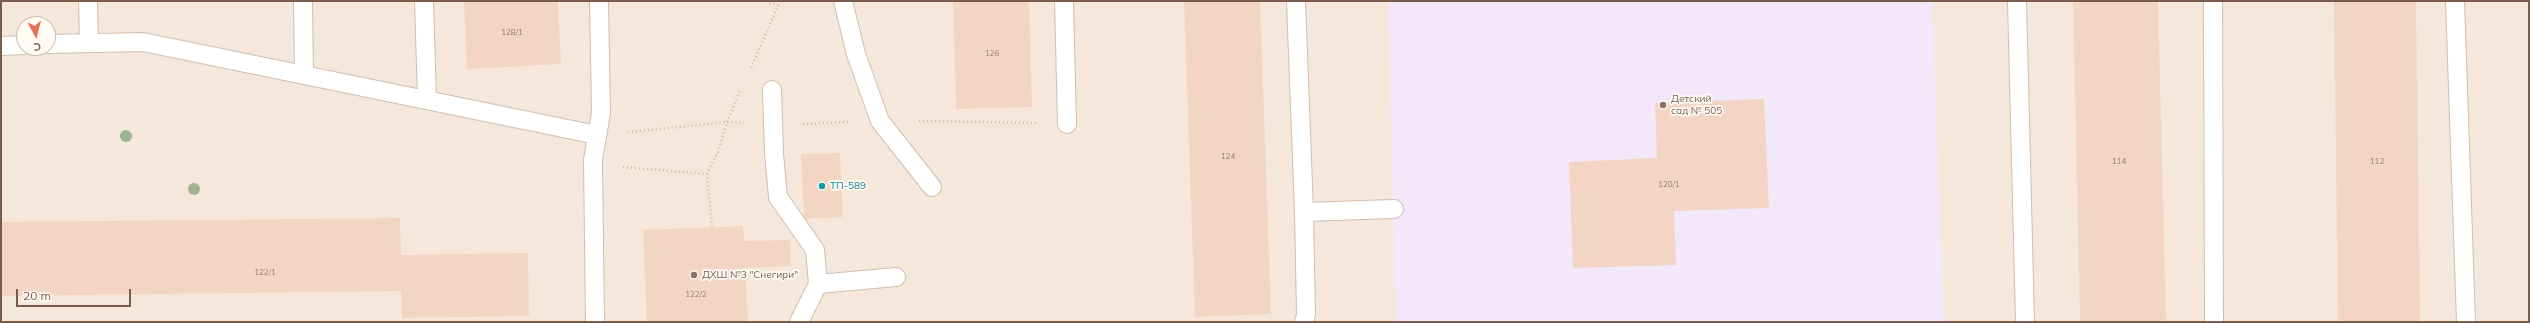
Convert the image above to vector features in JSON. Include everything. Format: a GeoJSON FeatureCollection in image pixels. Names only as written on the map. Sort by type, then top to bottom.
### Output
{"type":"FeatureCollection","features":[{"type":"Feature","properties":{"kind":"lane"},"geometry":{"type":"LineString","coordinates":[[88,1],[89,43]]}},
{"type":"Feature","properties":{"kind":"lane"},"geometry":{"type":"LineString","coordinates":[[303,1],[304,74]]}},
{"type":"Feature","properties":{"kind":"lane"},"geometry":{"type":"LineString","coordinates":[[424,1],[427,99]]}},
{"type":"Feature","properties":{"kind":"lane"},"geometry":{"type":"LineString","coordinates":[[595,322],[593,160],[601,113],[598,1]]}},
{"type":"Feature","properties":{"kind":"lane"},"geometry":{"type":"LineString","coordinates":[[843,1],[856,54],[880,121],[932,187]]}},
{"type":"Feature","properties":{"kind":"lane"},"geometry":{"type":"LineString","coordinates":[[1064,1],[1067,124]]}},
{"type":"Feature","properties":{"kind":"lane"},"geometry":{"type":"LineString","coordinates":[[1296,1],[1304,212],[1306,315],[1304,322]]}},
{"type":"Feature","properties":{"kind":"lane"},"geometry":{"type":"LineString","coordinates":[[2017,1],[2025,322]]}},
{"type":"Feature","properties":{"kind":"lane"},"geometry":{"type":"LineString","coordinates":[[2213,1],[2214,322]]}},
{"type":"Feature","properties":{"kind":"lane"},"geometry":{"type":"LineString","coordinates":[[2455,1],[2466,322]]}},
{"type":"Feature","properties":{"kind":"lane"},"geometry":{"type":"LineString","coordinates":[[56,44],[143,42],[597,135]]}},
{"type":"Feature","properties":{"kind":"lane"},"geometry":{"type":"LineString","coordinates":[[1,46],[16,45]]}},
{"type":"Feature","properties":{"kind":"lane"},"geometry":{"type":"LineString","coordinates":[[772,90],[778,197],[814,250],[818,284],[799,322]]}},
{"type":"Feature","properties":{"kind":"lane"},"geometry":{"type":"LineString","coordinates":[[1304,212],[1394,209]]}},
{"type":"Feature","properties":{"kind":"lane"},"geometry":{"type":"LineString","coordinates":[[818,284],[896,277]]}},
{"type":"Feature","properties":{"kind":"path"},"geometry":{"type":"LineString","coordinates":[[766,1],[778,6]]}},
{"type":"Feature","properties":{"kind":"path"},"geometry":{"type":"LineString","coordinates":[[749,71],[780,1]]}},
{"type":"Feature","properties":{"kind":"path"},"geometry":{"type":"LineString","coordinates":[[712,227],[706,174],[718,152],[726,122],[743,86]]}},
{"type":"Feature","properties":{"kind":"path"},"geometry":{"type":"LineString","coordinates":[[597,135],[726,122],[773,125],[880,121],[1067,124]]}},
{"type":"Feature","properties":{"kind":"path"},"geometry":{"type":"LineString","coordinates":[[593,160],[611,165],[706,174]]}},
{"type":"Feature","properties":{"kind":"shaded area"},"geometry":{"type":"Polygon","coordinates":[[[1,1],[2529,1],[2529,322],[1,322],[1,1]]]}},
{"type":"Feature","properties":{"kind":"shaded area","name":"Детский сад № 505"},"geometry":{"type":"Polygon","coordinates":[[[1388,1],[1932,1],[1944,322],[1396,322],[1388,1]]]}},
{"type":"Feature","properties":{"kind":"building"},"geometry":{"type":"Polygon","coordinates":[[[464,1],[558,1],[561,64],[467,69],[464,1]]]}},
{"type":"Feature","properties":{"kind":"building"},"geometry":{"type":"Polygon","coordinates":[[[953,1],[1029,1],[1032,107],[956,109],[953,1]]]}},
{"type":"Feature","properties":{"kind":"building"},"geometry":{"type":"Polygon","coordinates":[[[1184,1],[1260,1],[1271,314],[1195,317],[1184,1]]]}},
{"type":"Feature","properties":{"kind":"building"},"geometry":{"type":"Polygon","coordinates":[[[2073,1],[2158,1],[2166,322],[2080,322],[2073,1]]]}},
{"type":"Feature","properties":{"kind":"building"},"geometry":{"type":"Polygon","coordinates":[[[2334,1],[2416,1],[2420,322],[2338,322],[2334,1]]]}},
{"type":"Feature","properties":{"kind":"building"},"geometry":{"type":"Polygon","coordinates":[[[1764,99],[1769,208],[1674,211],[1676,265],[1573,268],[1569,162],[1657,158],[1655,103],[1764,99]]]}},
{"type":"Feature","properties":{"kind":"building","name":"ТП-589"},"geometry":{"type":"Polygon","coordinates":[[[840,153],[843,217],[804,219],[801,154],[840,153]]]}},
{"type":"Feature","properties":{"kind":"building"},"geometry":{"type":"Polygon","coordinates":[[[400,218],[401,255],[528,253],[529,316],[402,318],[401,291],[1,296],[1,222],[400,218]]]}},
{"type":"Feature","properties":{"kind":"building"},"geometry":{"type":"Polygon","coordinates":[[[743,226],[744,241],[790,240],[791,266],[745,268],[748,322],[647,322],[643,230],[743,226]]]}},
{"type":"Feature","properties":{"kind":"place","name":"Детский сад № 505"},"geometry":{"type":"Point","coordinates":[1663,105]}},
{"type":"Feature","properties":{"kind":"place","name":"ТП-589"},"geometry":{"type":"Point","coordinates":[822,186]}},
{"type":"Feature","properties":{"kind":"place","name":"ДХШ №3 \"Снегири\""},"geometry":{"type":"Point","coordinates":[694,275]}}]}
